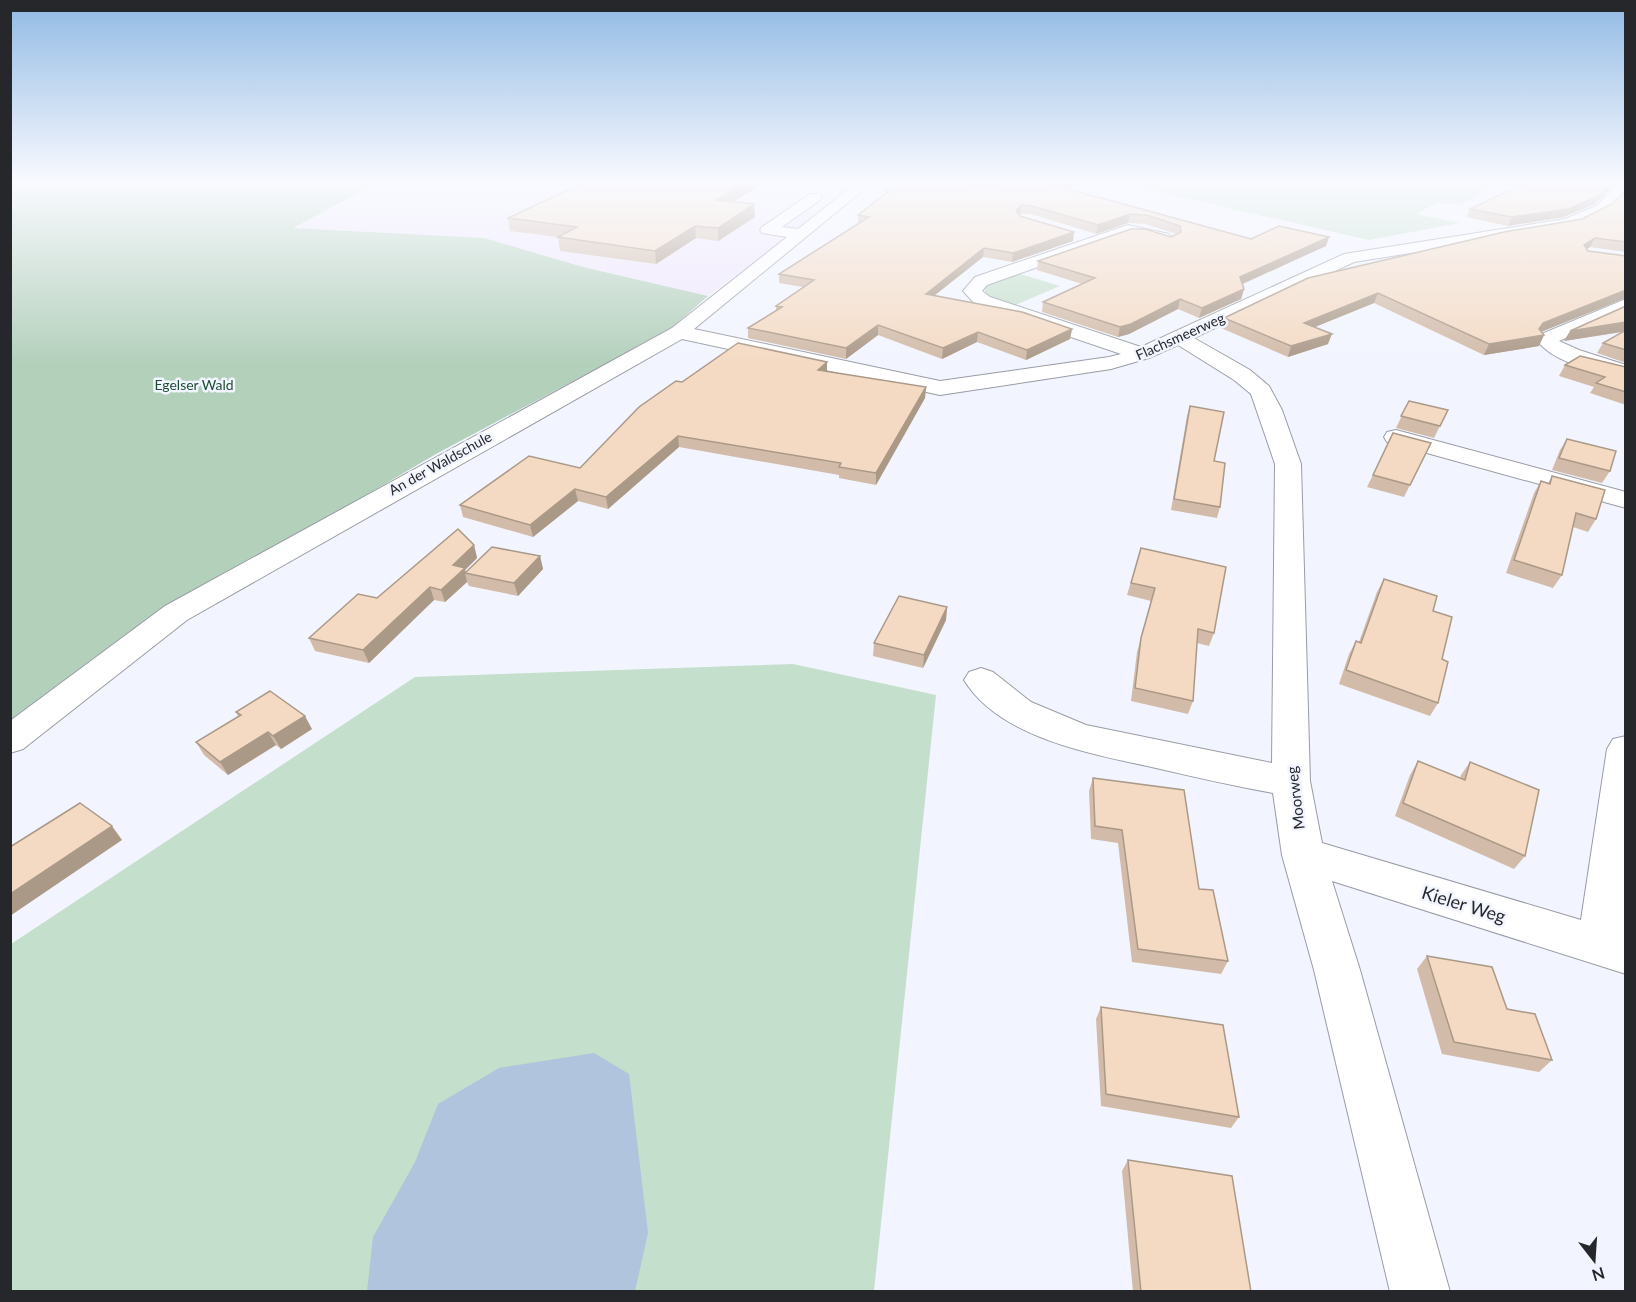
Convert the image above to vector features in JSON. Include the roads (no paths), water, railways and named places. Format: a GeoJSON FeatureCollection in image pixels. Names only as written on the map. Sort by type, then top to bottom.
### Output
{"type":"FeatureCollection","features":[{"type":"Feature","properties":{"kind":"street","name":"An der Waldschule"},"geometry":{"type":"LineString","coordinates":[[10,740],[176,613],[679,332],[791,243]]}},
{"type":"Feature","properties":{"kind":"street"},"geometry":{"type":"LineString","coordinates":[[1092,243],[981,280],[972,291],[983,301],[1142,354]]}},
{"type":"Feature","properties":{"kind":"street","name":"Flachsmeerweg"},"geometry":{"type":"LineString","coordinates":[[679,332],[940,388],[1110,363],[1142,354],[1350,258],[1445,243]]}},
{"type":"Feature","properties":{"kind":"street"},"geometry":{"type":"LineString","coordinates":[[1626,304],[1546,339],[1563,351],[1626,372]]}},
{"type":"Feature","properties":{"kind":"street","name":"Moorweg"},"geometry":{"type":"LineString","coordinates":[[1180,338],[1242,375],[1261,391],[1270,410],[1288,464],[1291,781],[1303,855],[1337,970],[1420,1292]]}},
{"type":"Feature","properties":{"kind":"street"},"geometry":{"type":"LineString","coordinates":[[1396,437],[1626,500]]}},
{"type":"Feature","properties":{"kind":"street"},"geometry":{"type":"LineString","coordinates":[[981,680],[993,693],[1048,726],[1085,739],[1230,771],[1291,781]]}},
{"type":"Feature","properties":{"kind":"street"},"geometry":{"type":"LineString","coordinates":[[1613,949],[1626,749]]}},
{"type":"Feature","properties":{"kind":"street","name":"Kieler Weg"},"geometry":{"type":"LineString","coordinates":[[1303,855],[1613,949]]}},
{"type":"Feature","properties":{"kind":"water"},"geometry":{"type":"Polygon","coordinates":[[[594,1053],[629,1074],[648,1233],[635,1291],[367,1291],[373,1237],[415,1162],[438,1104],[499,1068],[594,1053]]]}},
{"type":"Feature","properties":{"kind":"park label","name":"Egelser Wald"},"geometry":{"type":"Point","coordinates":[194,384]}}]}
